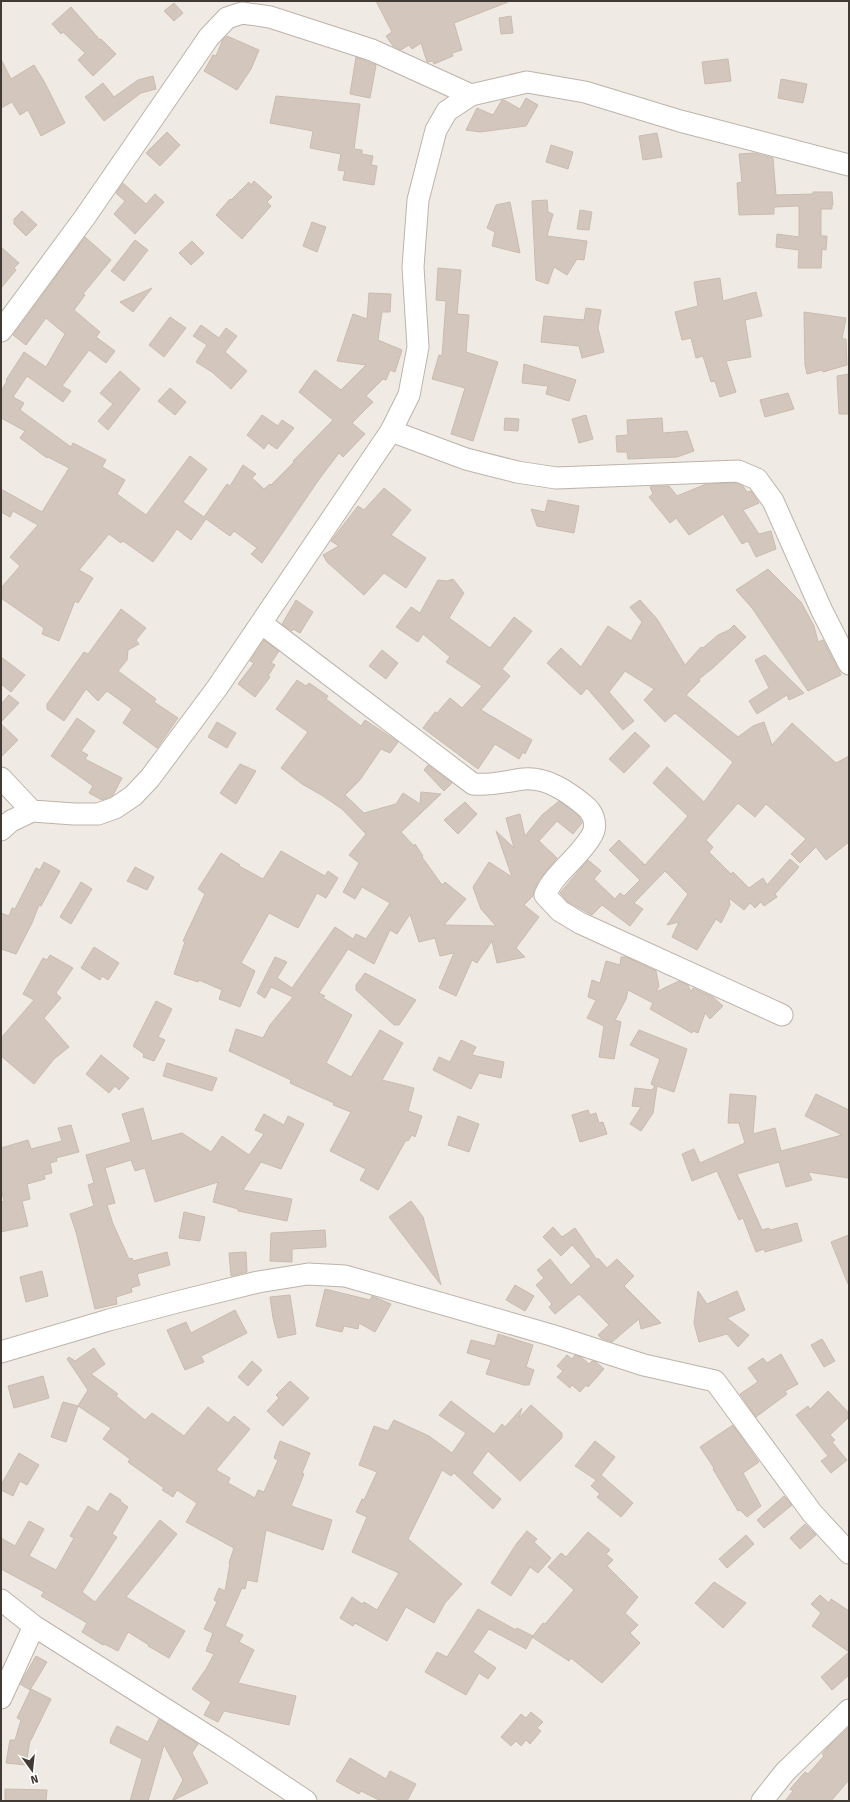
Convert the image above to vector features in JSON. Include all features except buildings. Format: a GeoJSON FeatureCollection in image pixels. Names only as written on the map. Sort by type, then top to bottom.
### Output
{"type":"FeatureCollection","features":[{"type":"Feature","properties":{"kind":"street"},"geometry":{"type":"LineString","coordinates":[[1,331],[85,217],[209,37],[227,18],[242,13],[270,17],[372,50],[471,95]]}},
{"type":"Feature","properties":{"kind":"street"},"geometry":{"type":"LineString","coordinates":[[1,830],[10,821],[32,811],[98,814],[115,808],[133,796],[150,778],[207,700],[391,431],[409,395],[418,347],[413,267],[418,200],[436,130],[447,110],[471,95],[527,82],[585,92],[680,121],[849,164]]}},
{"type":"Feature","properties":{"kind":"street"},"geometry":{"type":"LineString","coordinates":[[391,431],[466,459],[517,472],[556,478],[738,471],[757,479],[773,501],[822,611],[849,664]]}},
{"type":"Feature","properties":{"kind":"street"},"geometry":{"type":"LineString","coordinates":[[260,623],[473,784],[486,785],[526,779],[542,781],[568,792],[590,810],[594,821],[593,834],[577,855],[548,887],[546,895],[560,911],[580,923],[782,1015]]}},
{"type":"Feature","properties":{"kind":"street"},"geometry":{"type":"LineString","coordinates":[[1,778],[32,811]]}},
{"type":"Feature","properties":{"kind":"street"},"geometry":{"type":"LineString","coordinates":[[1,1352],[109,1320],[258,1282],[308,1274],[345,1276],[551,1335],[644,1365],[715,1381],[812,1513],[849,1553]]}},
{"type":"Feature","properties":{"kind":"street"},"geometry":{"type":"LineString","coordinates":[[1,1600],[34,1626],[222,1745],[306,1801]]}},
{"type":"Feature","properties":{"kind":"street"},"geometry":{"type":"LineString","coordinates":[[1,1698],[34,1626]]}},
{"type":"Feature","properties":{"kind":"street"},"geometry":{"type":"LineString","coordinates":[[762,1801],[785,1772],[849,1710]]}}]}
